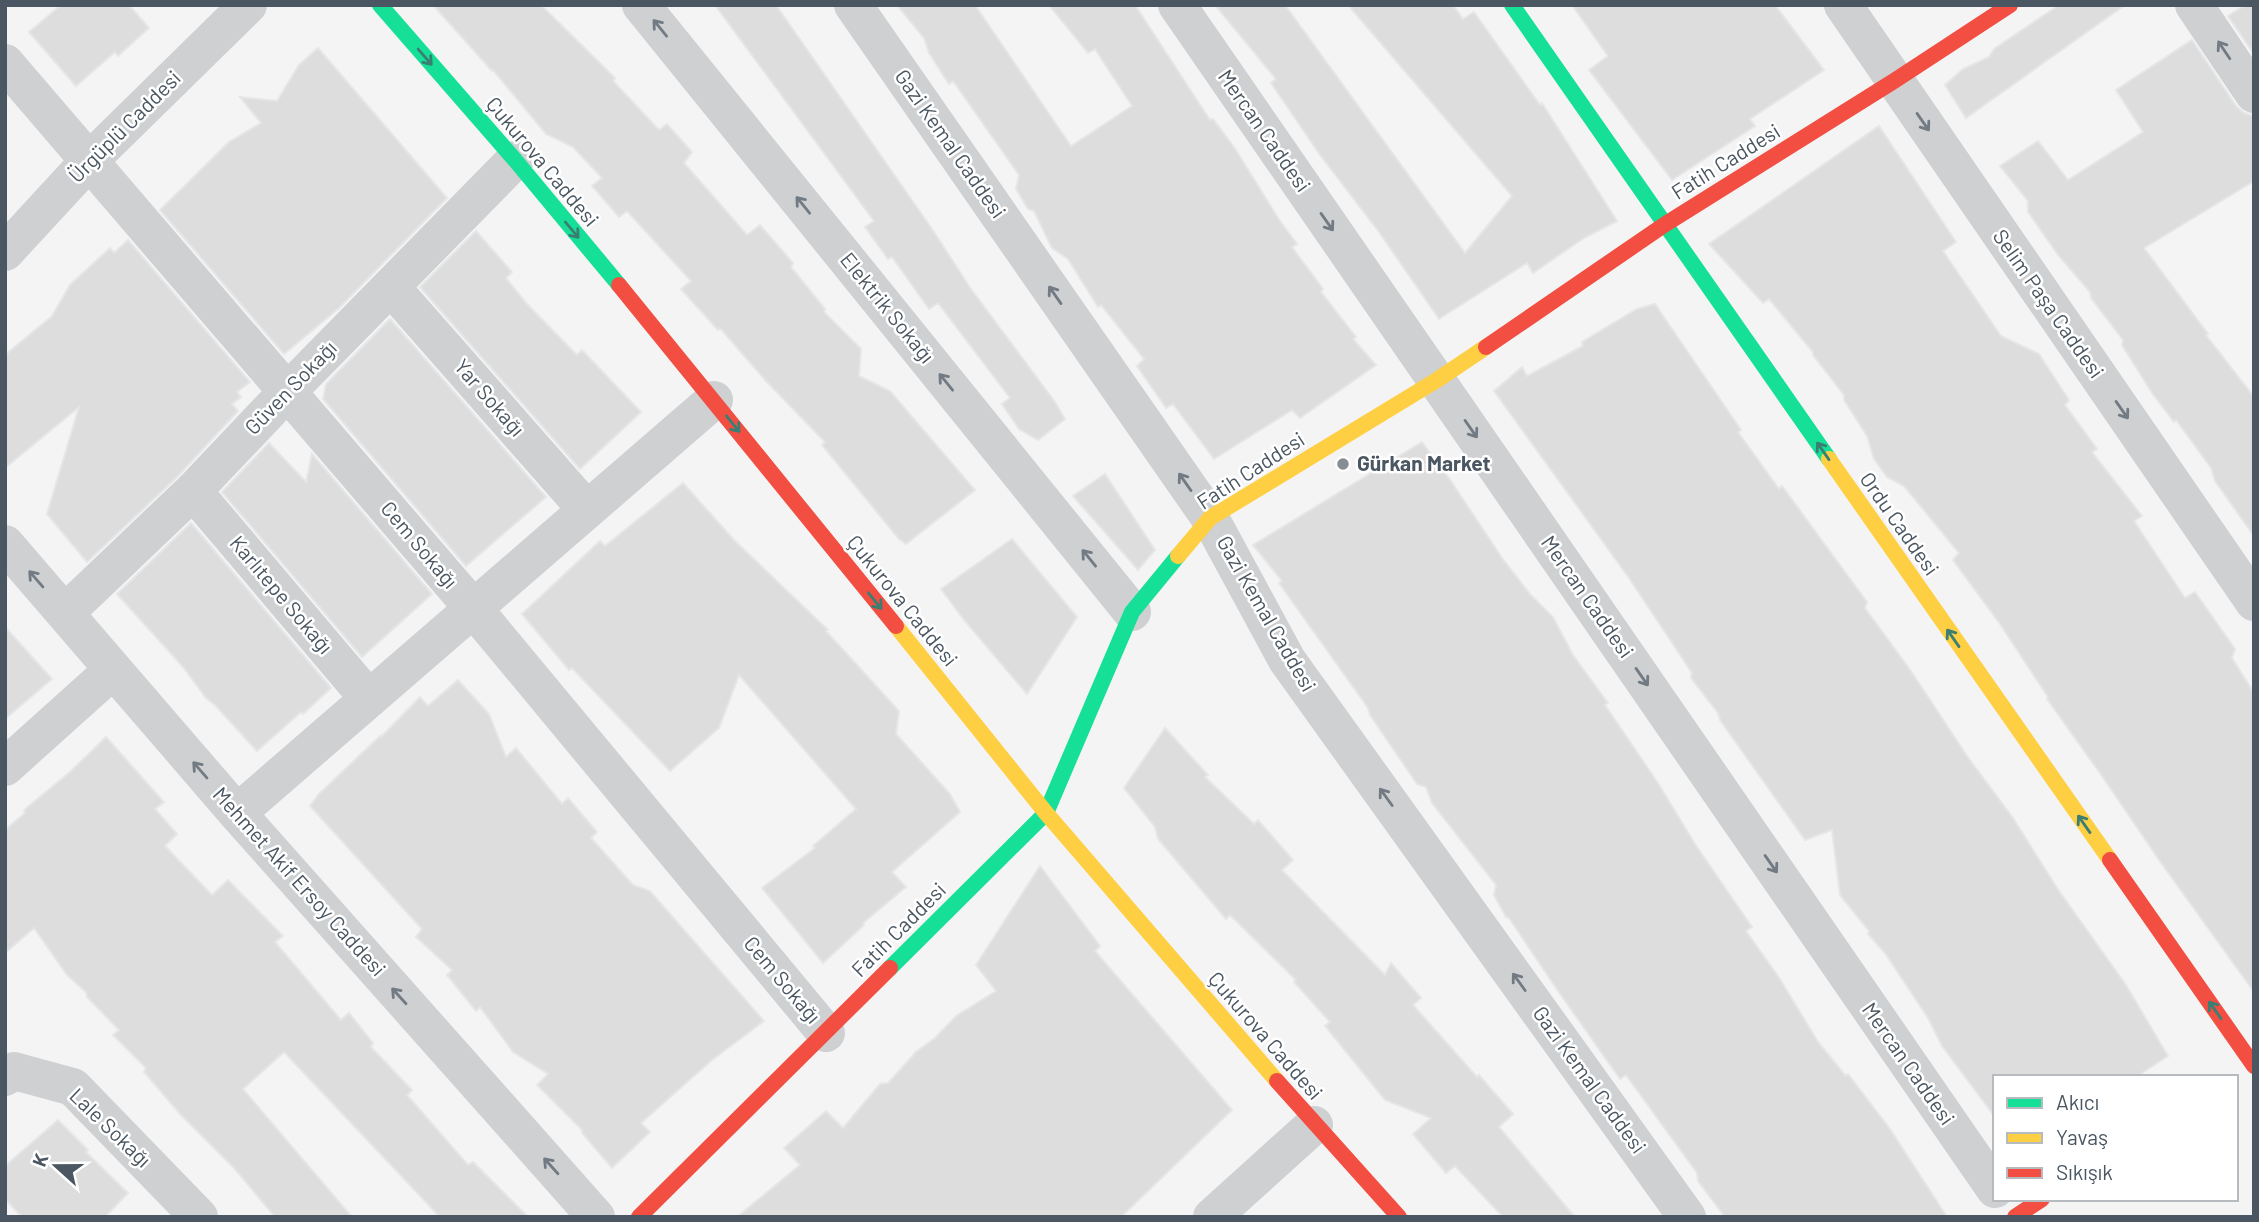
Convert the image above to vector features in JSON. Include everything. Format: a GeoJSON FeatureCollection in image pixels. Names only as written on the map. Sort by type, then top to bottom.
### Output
{"type":"FeatureCollection","features":[{"type":"Feature","properties":{"kind":"street","name":"Ürgüplü Caddesi"},"geometry":{"type":"LineString","coordinates":[[5,252],[90,160],[248,5]]}},
{"type":"Feature","properties":{"kind":"street","name":"Çukurova Caddesi"},"geometry":{"type":"LineString","coordinates":[[380,5],[514,160],[714,400],[1046,813],[1314,1125],[1399,1217]]}},
{"type":"Feature","properties":{"kind":"street","name":"Elektrik Sokağı"},"geometry":{"type":"LineString","coordinates":[[641,5],[1132,612]]}},
{"type":"Feature","properties":{"kind":"street","name":"Gazi Kemal Caddesi"},"geometry":{"type":"LineString","coordinates":[[853,5],[1210,518],[1287,660],[1687,1217]]}},
{"type":"Feature","properties":{"kind":"street","name":"Mercan Caddesi"},"geometry":{"type":"LineString","coordinates":[[1177,5],[1993,1186]]}},
{"type":"Feature","properties":{"kind":"street","name":"Ordu Caddesi"},"geometry":{"type":"LineString","coordinates":[[1512,5],[2253,1062]]}},
{"type":"Feature","properties":{"kind":"street","name":"Selim Paşa Caddesi"},"geometry":{"type":"LineString","coordinates":[[1843,5],[2254,602]]}},
{"type":"Feature","properties":{"kind":"street","name":"Fatih Caddesi"},"geometry":{"type":"LineString","coordinates":[[639,1217],[1046,813],[1132,612],[1210,518],[1437,380],[1664,225],[2010,5]]}},
{"type":"Feature","properties":{"kind":"street"},"geometry":{"type":"LineString","coordinates":[[2194,5],[2254,94]]}},
{"type":"Feature","properties":{"kind":"street","name":"Cem Sokağı"},"geometry":{"type":"LineString","coordinates":[[5,63],[473,608],[826,1033]]}},
{"type":"Feature","properties":{"kind":"street","name":"Güven Sokağı"},"geometry":{"type":"LineString","coordinates":[[65,613],[193,491],[514,160]]}},
{"type":"Feature","properties":{"kind":"street","name":"Yar Sokağı"},"geometry":{"type":"LineString","coordinates":[[391,287],[587,510]]}},
{"type":"Feature","properties":{"kind":"street"},"geometry":{"type":"LineString","coordinates":[[237,813],[714,400]]}},
{"type":"Feature","properties":{"kind":"street","name":"Karlıtepe Sokağı"},"geometry":{"type":"LineString","coordinates":[[193,491],[369,699]]}},
{"type":"Feature","properties":{"kind":"street","name":"Mehmet Akif Ersoy Caddesi"},"geometry":{"type":"LineString","coordinates":[[5,544],[237,813],[596,1217]]}},
{"type":"Feature","properties":{"kind":"street"},"geometry":{"type":"LineString","coordinates":[[5,767],[113,670]]}},
{"type":"Feature","properties":{"kind":"street"},"geometry":{"type":"LineString","coordinates":[[2235,1072],[2253,1062]]}},
{"type":"Feature","properties":{"kind":"street","name":"Lale Sokağı"},"geometry":{"type":"LineString","coordinates":[[5,1077],[14,1071],[73,1087],[199,1217]]}},
{"type":"Feature","properties":{"kind":"street"},"geometry":{"type":"LineString","coordinates":[[1212,1217],[1314,1125]]}},
{"type":"Feature","properties":{"kind":"street"},"geometry":{"type":"LineString","coordinates":[[2003,1201],[2015,1217],[2039,1201]]}},
{"type":"Feature","properties":{"kind":"building"},"geometry":{"type":"Polygon","coordinates":[[[61,5],[129,5],[149,28],[118,56],[115,52],[76,86],[29,32],[61,5]]]}},
{"type":"Feature","properties":{"kind":"building"},"geometry":{"type":"Polygon","coordinates":[[[433,5],[541,5],[615,78],[613,81],[659,130],[667,124],[692,152],[684,163],[747,235],[760,225],[793,263],[791,267],[825,309],[824,312],[861,349],[859,376],[890,391],[975,490],[906,544],[899,539],[822,445],[825,442],[681,289],[691,281],[627,211],[619,217],[592,186],[602,178],[573,147],[546,134],[493,70],[433,5]]]}},
{"type":"Feature","properties":{"kind":"building"},"geometry":{"type":"Polygon","coordinates":[[[715,5],[776,5],[971,289],[1065,419],[1038,440],[1019,429],[1002,404],[1010,398],[938,303],[929,309],[892,257],[888,259],[865,227],[874,221],[715,5]]]}},
{"type":"Feature","properties":{"kind":"building"},"geometry":{"type":"Polygon","coordinates":[[[897,5],[975,5],[1071,146],[1132,106],[1095,49],[1088,53],[1049,5],[1135,5],[1210,120],[1213,119],[1234,147],[1297,244],[1292,247],[1323,289],[1321,292],[1356,337],[1353,339],[1376,365],[1300,418],[1292,410],[1214,459],[1173,404],[1166,408],[1137,366],[1144,359],[1101,305],[1098,307],[1068,259],[1052,248],[1034,211],[1028,209],[1016,189],[1019,175],[953,81],[949,84],[929,53],[924,38],[897,5]]]}},
{"type":"Feature","properties":{"kind":"building"},"geometry":{"type":"Polygon","coordinates":[[[1215,5],[1285,5],[1465,253],[1512,196],[1348,5],[1453,5],[1463,19],[1474,12],[1540,105],[1542,103],[1617,221],[1584,238],[1533,273],[1527,263],[1439,319],[1271,83],[1276,79],[1215,5]]]}},
{"type":"Feature","properties":{"kind":"building"},"geometry":{"type":"Polygon","coordinates":[[[1572,5],[1775,5],[1824,70],[1750,119],[1755,126],[1672,180],[1589,70],[1608,56],[1572,5]]]}},
{"type":"Feature","properties":{"kind":"building"},"geometry":{"type":"Polygon","coordinates":[[[2059,5],[2125,5],[1966,118],[1945,85],[1963,69],[1989,57],[1994,49],[2059,5]]]}},
{"type":"Feature","properties":{"kind":"building"},"geometry":{"type":"Polygon","coordinates":[[[2245,5],[2254,5],[2254,54],[2228,16],[2245,5]]]}},
{"type":"Feature","properties":{"kind":"building"},"geometry":{"type":"Polygon","coordinates":[[[2192,40],[2236,106],[2244,113],[2254,116],[2254,181],[2144,248],[2254,397],[2254,536],[2215,481],[2211,468],[2176,420],[2174,422],[2152,393],[2122,345],[2123,340],[2091,298],[2090,292],[2058,255],[2028,212],[2028,201],[2000,166],[2038,141],[2068,180],[2143,132],[2116,90],[2192,40]]]}},
{"type":"Feature","properties":{"kind":"building"},"geometry":{"type":"Polygon","coordinates":[[[318,48],[447,198],[339,308],[284,354],[160,210],[229,142],[261,123],[240,97],[277,101],[299,65],[318,48]]]}},
{"type":"Feature","properties":{"kind":"building"},"geometry":{"type":"Polygon","coordinates":[[[1879,126],[1956,242],[1943,251],[2001,336],[2039,354],[2069,400],[2065,405],[2097,449],[2092,452],[2142,516],[2134,521],[2185,598],[2195,592],[2235,649],[2232,658],[2254,693],[2254,992],[2159,860],[2047,699],[2000,624],[1953,560],[1959,553],[1904,486],[1887,477],[1874,459],[1867,436],[1844,400],[1844,395],[1813,352],[1769,299],[1763,303],[1709,244],[1879,126]]]}},
{"type":"Feature","properties":{"kind":"building"},"geometry":{"type":"Polygon","coordinates":[[[476,231],[512,272],[506,278],[527,304],[577,355],[582,350],[641,412],[580,469],[420,287],[476,231]]]}},
{"type":"Feature","properties":{"kind":"building"},"geometry":{"type":"Polygon","coordinates":[[[128,240],[250,382],[237,392],[241,397],[232,404],[238,411],[178,476],[87,562],[47,514],[79,407],[5,468],[5,355],[52,316],[70,285],[110,248],[114,253],[128,240]]]}},
{"type":"Feature","properties":{"kind":"building"},"geometry":{"type":"Polygon","coordinates":[[[1655,304],[1741,430],[1738,432],[1779,489],[1782,486],[1867,602],[1865,608],[2013,818],[2057,888],[2126,985],[2168,1056],[2139,1075],[1993,1075],[1993,1114],[1942,1046],[1928,1018],[1885,953],[1840,895],[1832,830],[1805,840],[1691,678],[1692,673],[1629,578],[1494,391],[1522,367],[1527,376],[1583,346],[1582,342],[1637,309],[1655,304]]]}},
{"type":"Feature","properties":{"kind":"building"},"geometry":{"type":"Polygon","coordinates":[[[390,319],[546,497],[466,566],[323,399],[326,384],[390,319]]]}},
{"type":"Feature","properties":{"kind":"building"},"geometry":{"type":"Polygon","coordinates":[[[1422,442],[1502,558],[1530,594],[1553,617],[1573,655],[1608,703],[1605,705],[1752,927],[1746,931],[1780,979],[1818,1042],[1846,1076],[1848,1074],[1890,1129],[1947,1217],[1725,1217],[1698,1181],[1697,1173],[1626,1075],[1620,1079],[1506,917],[1494,895],[1496,885],[1432,803],[1426,787],[1417,784],[1370,715],[1368,708],[1279,583],[1282,581],[1253,545],[1422,442]]]}},
{"type":"Feature","properties":{"kind":"building"},"geometry":{"type":"Polygon","coordinates":[[[269,443],[306,482],[312,454],[432,594],[362,657],[222,492],[269,443]]]}},
{"type":"Feature","properties":{"kind":"building"},"geometry":{"type":"Polygon","coordinates":[[[1105,474],[1155,550],[1138,570],[1073,496],[1105,474]]]}},
{"type":"Feature","properties":{"kind":"building"},"geometry":{"type":"Polygon","coordinates":[[[683,483],[734,540],[828,630],[826,631],[899,711],[896,734],[950,794],[960,812],[892,872],[906,887],[863,923],[864,925],[823,963],[762,888],[815,848],[813,846],[856,809],[739,675],[719,728],[670,771],[572,668],[569,670],[522,614],[600,541],[605,546],[683,483]]]}},
{"type":"Feature","properties":{"kind":"building"},"geometry":{"type":"Polygon","coordinates":[[[191,523],[331,688],[257,751],[206,698],[183,667],[117,594],[191,523]]]}},
{"type":"Feature","properties":{"kind":"building"},"geometry":{"type":"Polygon","coordinates":[[[1012,539],[1077,617],[1027,694],[941,589],[1012,539]]]}},
{"type":"Feature","properties":{"kind":"building"},"geometry":{"type":"Polygon","coordinates":[[[5,627],[52,679],[5,719],[5,627]]]}},
{"type":"Feature","properties":{"kind":"building"},"geometry":{"type":"Polygon","coordinates":[[[458,680],[489,714],[506,757],[516,748],[562,804],[568,798],[597,832],[591,838],[633,885],[650,891],[764,1021],[712,1060],[641,1123],[650,1132],[612,1168],[582,1130],[537,1085],[548,1074],[513,1052],[480,1007],[476,1011],[447,975],[452,970],[416,937],[422,929],[310,806],[319,794],[420,697],[428,706],[458,680]]]}},
{"type":"Feature","properties":{"kind":"building"},"geometry":{"type":"Polygon","coordinates":[[[1165,728],[1208,775],[1205,777],[1254,824],[1258,820],[1293,860],[1282,870],[1385,975],[1391,963],[1421,998],[1413,1005],[1513,1114],[1499,1127],[1575,1217],[1503,1217],[1455,1166],[1446,1173],[1413,1134],[1431,1118],[1385,1100],[1325,1026],[1330,1022],[1294,982],[1296,980],[1230,915],[1226,919],[1158,839],[1155,827],[1124,788],[1165,728]]]}},
{"type":"Feature","properties":{"kind":"building"},"geometry":{"type":"Polygon","coordinates":[[[106,737],[164,802],[155,809],[177,834],[165,846],[212,895],[228,880],[283,936],[275,942],[341,1020],[349,1013],[373,1043],[371,1047],[412,1090],[407,1095],[468,1165],[473,1162],[528,1217],[440,1217],[284,1052],[243,1089],[352,1217],[275,1217],[234,1168],[181,1115],[144,1072],[146,1068],[113,1035],[119,1030],[87,997],[86,992],[67,975],[34,928],[5,953],[5,830],[106,737]]]}},
{"type":"Feature","properties":{"kind":"building"},"geometry":{"type":"Polygon","coordinates":[[[1040,866],[1100,946],[1095,951],[1232,1110],[1121,1217],[737,1217],[800,1165],[784,1148],[826,1111],[843,1128],[880,1084],[888,1083],[916,1052],[935,1038],[956,1016],[996,991],[976,965],[1040,866]]]}},
{"type":"Feature","properties":{"kind":"building"},"geometry":{"type":"Polygon","coordinates":[[[58,1120],[128,1193],[105,1217],[22,1217],[5,1199],[5,1166],[58,1120]]]}},
{"type":"Feature","properties":{"kind":"traffic: fast"},"geometry":{"type":"LineString","coordinates":[[380,5],[619,285]]}},
{"type":"Feature","properties":{"kind":"traffic: fast"},"geometry":{"type":"LineString","coordinates":[[1512,5],[1829,459]]}},
{"type":"Feature","properties":{"kind":"traffic: fast"},"geometry":{"type":"LineString","coordinates":[[890,968],[1046,813],[1132,612],[1178,556]]}},
{"type":"Feature","properties":{"kind":"traffic: slow"},"geometry":{"type":"LineString","coordinates":[[1178,556],[1210,518],[1437,380],[1486,347]]}},
{"type":"Feature","properties":{"kind":"traffic: slow"},"geometry":{"type":"LineString","coordinates":[[1829,459],[2110,860]]}},
{"type":"Feature","properties":{"kind":"traffic: slow"},"geometry":{"type":"LineString","coordinates":[[896,626],[1046,813],[1277,1081]]}},
{"type":"Feature","properties":{"kind":"traffic: jam"},"geometry":{"type":"LineString","coordinates":[[1486,347],[1664,225],[2010,5]]}},
{"type":"Feature","properties":{"kind":"traffic: jam"},"geometry":{"type":"LineString","coordinates":[[619,285],[896,626]]}},
{"type":"Feature","properties":{"kind":"traffic: jam"},"geometry":{"type":"LineString","coordinates":[[2110,860],[2254,1066]]}},
{"type":"Feature","properties":{"kind":"traffic: jam"},"geometry":{"type":"LineString","coordinates":[[639,1217],[890,968]]}},
{"type":"Feature","properties":{"kind":"traffic: jam"},"geometry":{"type":"LineString","coordinates":[[1277,1081],[1399,1217]]}},
{"type":"Feature","properties":{"kind":"traffic: jam"},"geometry":{"type":"LineString","coordinates":[[2015,1217],[2039,1201]]}},
{"type":"Feature","properties":{"kind":"place","name":"Gürkan Market"},"geometry":{"type":"Point","coordinates":[1343,464]}}]}
